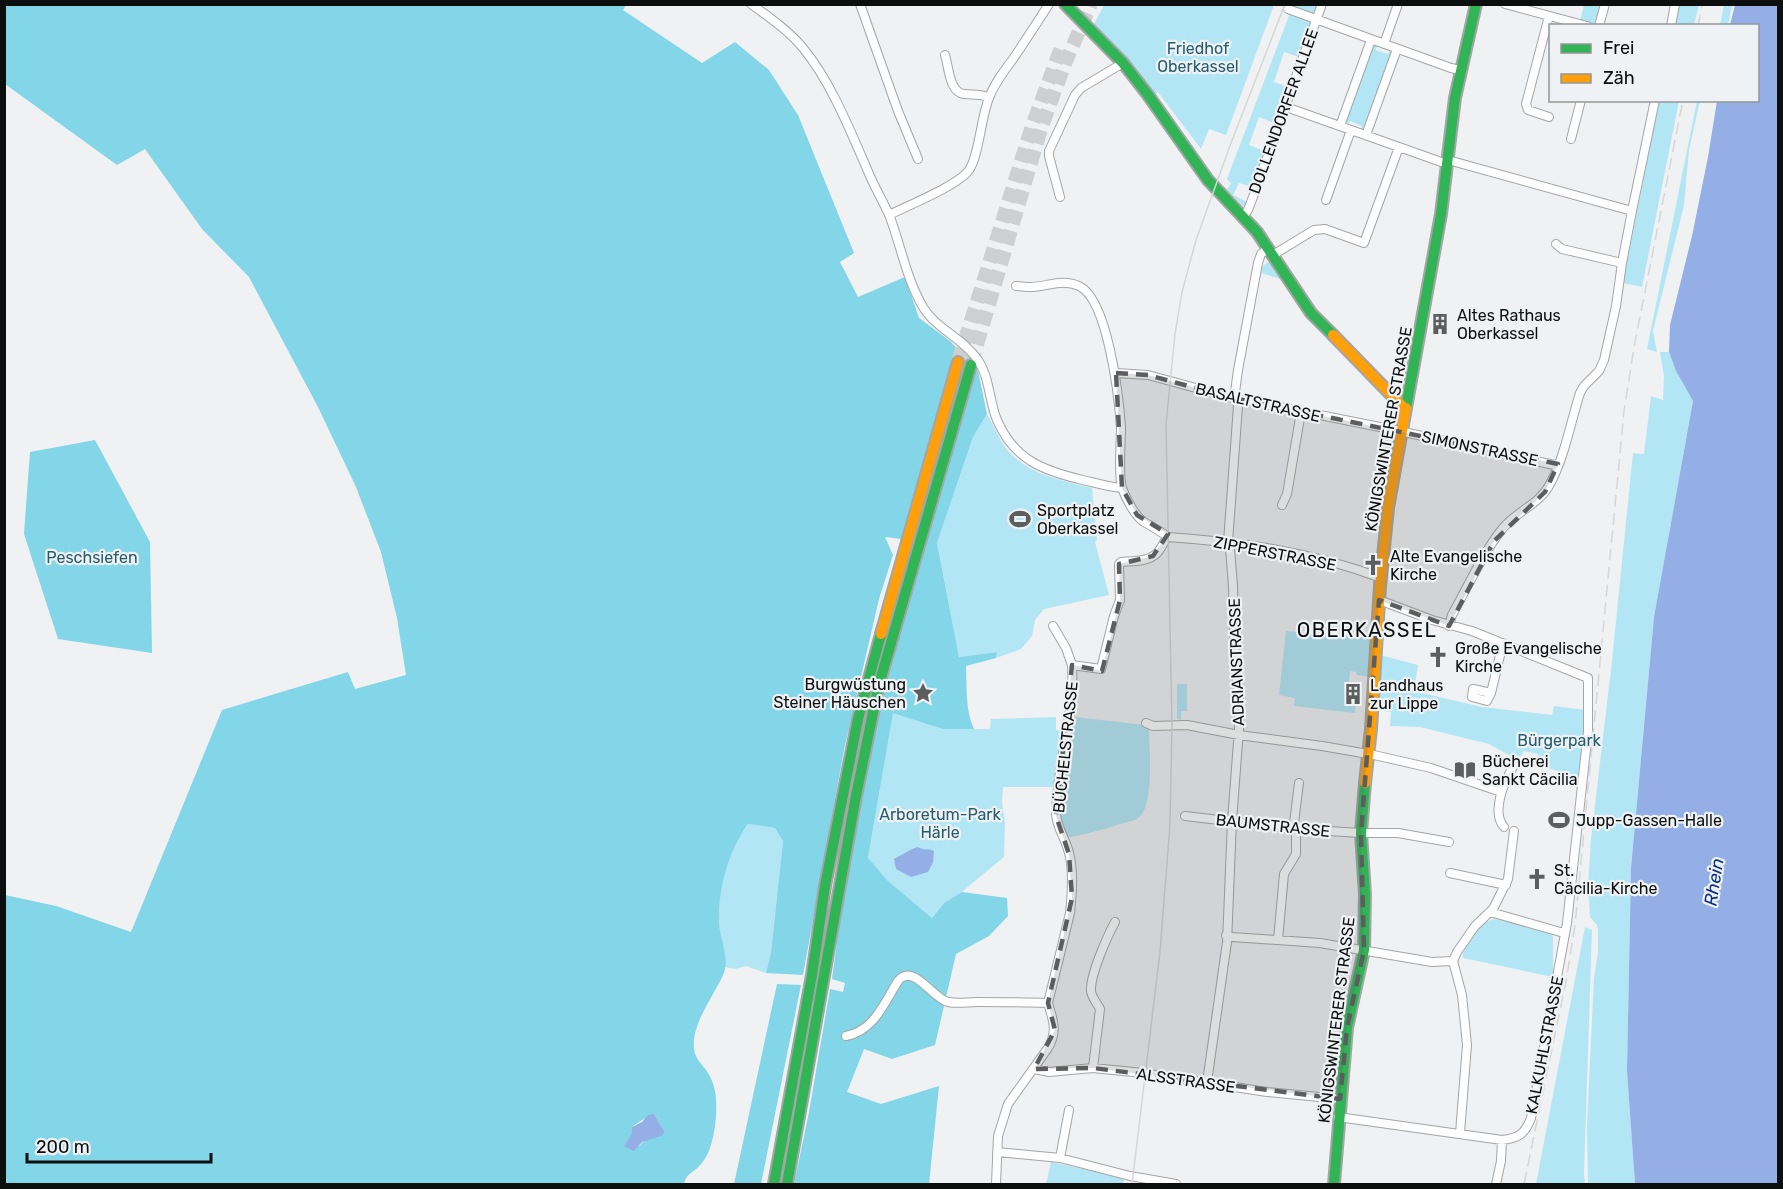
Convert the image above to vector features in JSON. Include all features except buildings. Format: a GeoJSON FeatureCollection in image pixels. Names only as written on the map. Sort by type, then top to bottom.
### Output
{"type":"FeatureCollection","features":[{"type":"Feature","properties":{"kind":"main road"},"geometry":{"type":"LineString","coordinates":[[1065,4],[1123,63],[1208,180],[1257,232],[1311,313],[1405,409]]}},
{"type":"Feature","properties":{"kind":"main road","name":"KÖNIGSWINTERER STRASSE"},"geometry":{"type":"LineString","coordinates":[[1334,1185],[1347,1028],[1364,950],[1365,894],[1361,833],[1374,696],[1379,600],[1390,498],[1441,214],[1455,98],[1476,4]]}},
{"type":"Feature","properties":{"kind":"main road"},"geometry":{"type":"LineString","coordinates":[[774,1185],[810,987],[825,886],[858,719],[958,362]]}},
{"type":"Feature","properties":{"kind":"main road"},"geometry":{"type":"LineString","coordinates":[[788,1185],[855,801],[878,688],[971,365]]}},
{"type":"Feature","properties":{"kind":"street"},"geometry":{"type":"LineString","coordinates":[[751,4],[787,33],[814,61],[828,85],[889,215],[923,306],[935,322],[958,338],[977,360],[988,384],[998,422],[1013,446],[1041,468],[1056,474],[1122,488]]}},
{"type":"Feature","properties":{"kind":"street"},"geometry":{"type":"LineString","coordinates":[[860,4],[898,111],[918,159]]}},
{"type":"Feature","properties":{"kind":"street"},"geometry":{"type":"LineString","coordinates":[[889,215],[927,197],[969,171],[989,97],[1049,4]]}},
{"type":"Feature","properties":{"kind":"street","name":"DOLLENDORFER ALLEE"},"geometry":{"type":"LineString","coordinates":[[1242,217],[1248,210],[1322,4]]}},
{"type":"Feature","properties":{"kind":"street"},"geometry":{"type":"LineString","coordinates":[[1384,44],[1398,4]]}},
{"type":"Feature","properties":{"kind":"street"},"geometry":{"type":"LineString","coordinates":[[1505,4],[1579,24]]}},
{"type":"Feature","properties":{"kind":"street"},"geometry":{"type":"LineString","coordinates":[[1600,24],[1605,4]]}},
{"type":"Feature","properties":{"kind":"street"},"geometry":{"type":"LineString","coordinates":[[1671,24],[1675,4]]}},
{"type":"Feature","properties":{"kind":"street"},"geometry":{"type":"LineString","coordinates":[[1288,9],[1460,70]]}},
{"type":"Feature","properties":{"kind":"street"},"geometry":{"type":"LineString","coordinates":[[1549,16],[1526,104],[1528,110],[1550,117]]}},
{"type":"Feature","properties":{"kind":"street"},"geometry":{"type":"LineString","coordinates":[[1340,126],[1371,40]]}},
{"type":"Feature","properties":{"kind":"street"},"geometry":{"type":"LineString","coordinates":[[1366,135],[1396,49]]}},
{"type":"Feature","properties":{"kind":"street"},"geometry":{"type":"LineString","coordinates":[[945,56],[956,90],[963,94],[980,94],[989,97]]}},
{"type":"Feature","properties":{"kind":"street"},"geometry":{"type":"LineString","coordinates":[[1060,197],[1049,151],[1075,95],[1081,88],[1123,63]]}},
{"type":"Feature","properties":{"kind":"street"},"geometry":{"type":"LineString","coordinates":[[1571,139],[1580,102]]}},
{"type":"Feature","properties":{"kind":"street"},"geometry":{"type":"LineString","coordinates":[[1449,626],[1452,615],[1494,541],[1505,526],[1534,503],[1550,485],[1580,393],[1599,371],[1604,360],[1616,306],[1632,210],[1656,102]]}},
{"type":"Feature","properties":{"kind":"street"},"geometry":{"type":"LineString","coordinates":[[1286,107],[1447,162],[1632,210]]}},
{"type":"Feature","properties":{"kind":"street"},"geometry":{"type":"LineString","coordinates":[[1326,200],[1351,130]]}},
{"type":"Feature","properties":{"kind":"street"},"geometry":{"type":"LineString","coordinates":[[1271,252],[1320,229],[1364,243],[1399,147]]}},
{"type":"Feature","properties":{"kind":"street"},"geometry":{"type":"LineString","coordinates":[[1556,244],[1562,249],[1622,263]]}},
{"type":"Feature","properties":{"kind":"street","name":"ADRIANSTRASSE"},"geometry":{"type":"LineString","coordinates":[[1208,1082],[1226,936],[1239,735],[1233,586],[1228,542],[1238,406],[1235,392],[1254,281],[1261,254],[1271,252]]}},
{"type":"Feature","properties":{"kind":"street"},"geometry":{"type":"LineString","coordinates":[[1016,286],[1030,287],[1065,282],[1084,288],[1094,300],[1116,373],[1120,410],[1122,488],[1137,515],[1168,537]]}},
{"type":"Feature","properties":{"kind":"street","name":"BASALTSTRASSE"},"geometry":{"type":"LineString","coordinates":[[1116,373],[1148,375],[1237,398],[1401,431]]}},
{"type":"Feature","properties":{"kind":"street"},"geometry":{"type":"LineString","coordinates":[[1282,505],[1287,494],[1301,412]]}},
{"type":"Feature","properties":{"kind":"street","name":"SIMONSTRASSE"},"geometry":{"type":"LineString","coordinates":[[1401,431],[1554,465],[1558,464]]}},
{"type":"Feature","properties":{"kind":"street","name":"ZIPPERSTRASSE"},"geometry":{"type":"LineString","coordinates":[[1168,537],[1255,546],[1337,564],[1381,578]]}},
{"type":"Feature","properties":{"kind":"street","name":"BÜCHELSTRASSE"},"geometry":{"type":"LineString","coordinates":[[1072,665],[1101,669],[1120,600],[1119,564],[1153,556],[1158,553],[1168,537]]}},
{"type":"Feature","properties":{"kind":"street"},"geometry":{"type":"LineString","coordinates":[[1379,600],[1449,626],[1503,642],[1491,693]]}},
{"type":"Feature","properties":{"kind":"street","name":"BÜCHELSTRASSE"},"geometry":{"type":"LineString","coordinates":[[996,1185],[998,1136],[1008,1104],[1053,1040],[1055,1030],[1048,1003],[1072,898],[1070,854],[1056,816],[1073,679],[1072,665],[1066,648],[1053,626]]}},
{"type":"Feature","properties":{"kind":"street","name":"KALKUHLSTRASSE"},"geometry":{"type":"LineString","coordinates":[[1502,1140],[1525,1132],[1531,1118],[1567,923],[1588,731],[1588,678],[1503,642]]}},
{"type":"Feature","properties":{"kind":"street"},"geometry":{"type":"LineString","coordinates":[[1146,723],[1152,726],[1187,725],[1367,754],[1431,768],[1501,792]]}},
{"type":"Feature","properties":{"kind":"street"},"geometry":{"type":"LineString","coordinates":[[1504,827],[1499,820],[1501,792],[1513,767]]}},
{"type":"Feature","properties":{"kind":"street"},"geometry":{"type":"LineString","coordinates":[[1278,940],[1284,874],[1296,854],[1294,823],[1299,783]]}},
{"type":"Feature","properties":{"kind":"street","name":"BAUMSTRASSE"},"geometry":{"type":"LineString","coordinates":[[1185,816],[1296,829],[1361,833],[1398,832],[1449,842]]}},
{"type":"Feature","properties":{"kind":"street"},"geometry":{"type":"LineString","coordinates":[[1460,1133],[1467,1045],[1462,995],[1453,961],[1475,926],[1490,912],[1506,885],[1514,831]]}},
{"type":"Feature","properties":{"kind":"street"},"geometry":{"type":"LineString","coordinates":[[1450,873],[1506,885]]}},
{"type":"Feature","properties":{"kind":"street"},"geometry":{"type":"LineString","coordinates":[[1490,912],[1564,933]]}},
{"type":"Feature","properties":{"kind":"street"},"geometry":{"type":"LineString","coordinates":[[1093,1068],[1100,1009],[1091,989],[1095,971],[1115,922]]}},
{"type":"Feature","properties":{"kind":"street"},"geometry":{"type":"LineString","coordinates":[[1226,936],[1364,950],[1424,960],[1453,961]]}},
{"type":"Feature","properties":{"kind":"street"},"geometry":{"type":"LineString","coordinates":[[846,1036],[862,1030],[874,1020],[898,981],[906,975],[923,983],[946,1002],[1048,1003]]}},
{"type":"Feature","properties":{"kind":"street","name":"ALSSTRASSE"},"geometry":{"type":"LineString","coordinates":[[1034,1069],[1048,1072],[1093,1068],[1208,1082],[1267,1092],[1340,1099]]}},
{"type":"Feature","properties":{"kind":"street"},"geometry":{"type":"LineString","coordinates":[[1060,1158],[1069,1110]]}},
{"type":"Feature","properties":{"kind":"street"},"geometry":{"type":"LineString","coordinates":[[1338,1117],[1502,1140],[1496,1185]]}},
{"type":"Feature","properties":{"kind":"street"},"geometry":{"type":"LineString","coordinates":[[997,1152],[1060,1158],[1176,1185]]}},
{"type":"Feature","properties":{"kind":"highlighted area"},"geometry":{"type":"Polygon","coordinates":[[[1116,373],[1148,375],[1229,397],[1558,464],[1545,492],[1494,541],[1449,626],[1379,600],[1361,833],[1364,950],[1347,1028],[1340,1099],[1093,1068],[1034,1069],[1055,1030],[1048,1003],[1072,898],[1069,854],[1056,816],[1072,665],[1102,671],[1120,600],[1119,564],[1153,556],[1168,534],[1137,515],[1122,488],[1116,373]]]}},
{"type":"Feature","properties":{"kind":"green space"},"geometry":{"type":"Polygon","coordinates":[[[5,4],[626,5],[623,10],[702,63],[735,42],[769,70],[798,115],[854,253],[840,262],[858,297],[905,277],[919,318],[950,341],[978,371],[987,414],[973,437],[937,543],[959,657],[997,652],[996,658],[966,666],[968,706],[974,729],[943,729],[893,713],[868,858],[887,880],[932,918],[944,903],[962,892],[1007,898],[1008,916],[989,936],[956,954],[935,1045],[892,1059],[864,1049],[847,1092],[881,1104],[939,1086],[929,1184],[794,1184],[830,989],[843,992],[845,983],[832,979],[843,898],[879,711],[925,542],[885,537],[893,555],[879,599],[844,750],[803,975],[766,973],[771,952],[783,841],[775,828],[748,824],[735,846],[726,871],[719,910],[725,969],[699,1020],[694,1042],[696,1056],[714,1086],[715,1126],[707,1156],[687,1177],[684,1184],[5,1184],[5,895],[56,906],[131,932],[222,710],[348,672],[355,689],[406,675],[397,618],[381,552],[356,487],[318,407],[249,277],[202,229],[145,149],[117,165],[5,84],[5,4]],[[654,1114],[632,1127],[632,1134],[639,1146],[645,1140],[665,1132],[654,1114]]]}},
{"type":"Feature","properties":{"kind":"green space","name":"Friedhof Oberkassel"},"geometry":{"type":"Polygon","coordinates":[[[1104,5],[1274,5],[1226,135],[1209,129],[1201,149],[1158,92],[1155,95],[1153,93],[1094,24],[1104,5]]]}},
{"type":"Feature","properties":{"kind":"green space"},"geometry":{"type":"Polygon","coordinates":[[[1293,5],[1317,5],[1299,57],[1284,52],[1274,82],[1288,87],[1274,123],[1259,117],[1249,145],[1264,151],[1252,187],[1239,183],[1233,195],[1247,202],[1244,207],[1227,190],[1231,183],[1227,179],[1293,5]]]}},
{"type":"Feature","properties":{"kind":"green space"},"geometry":{"type":"Polygon","coordinates":[[[1584,5],[1601,5],[1596,23],[1580,21],[1584,5]]]}},
{"type":"Feature","properties":{"kind":"green space"},"geometry":{"type":"Polygon","coordinates":[[[1679,5],[1699,5],[1694,24],[1674,24],[1679,5]]]}},
{"type":"Feature","properties":{"kind":"green space"},"geometry":{"type":"Polygon","coordinates":[[[1724,5],[1732,5],[1728,24],[1720,24],[1724,5]]]}},
{"type":"Feature","properties":{"kind":"green space"},"geometry":{"type":"Polygon","coordinates":[[[1373,44],[1377,45],[1376,50],[1388,54],[1390,50],[1393,53],[1365,130],[1361,131],[1362,126],[1350,121],[1348,126],[1344,122],[1373,44]]]}},
{"type":"Feature","properties":{"kind":"green space"},"geometry":{"type":"Polygon","coordinates":[[[1659,102],[1679,102],[1642,287],[1623,283],[1659,102]]]}},
{"type":"Feature","properties":{"kind":"green space"},"geometry":{"type":"Polygon","coordinates":[[[1697,102],[1700,102],[1689,150],[1684,205],[1653,331],[1657,352],[1647,349],[1697,102]]]}},
{"type":"Feature","properties":{"kind":"green space"},"geometry":{"type":"Polygon","coordinates":[[[1271,262],[1284,280],[1261,273],[1264,265],[1271,262]]]}},
{"type":"Feature","properties":{"kind":"green space"},"geometry":{"type":"Polygon","coordinates":[[[1660,352],[1669,352],[1676,371],[1693,401],[1654,617],[1631,868],[1627,1071],[1635,1184],[1588,1184],[1587,1125],[1594,978],[1598,952],[1598,929],[1590,917],[1588,886],[1591,839],[1633,453],[1644,454],[1651,396],[1663,400],[1664,376],[1660,352]]]}},
{"type":"Feature","properties":{"kind":"green space","name":"Sportplatz Oberkassel"},"geometry":{"type":"Polygon","coordinates":[[[987,414],[1005,447],[1023,464],[1044,475],[1092,488],[1097,540],[1095,542],[1109,595],[1044,609],[1035,620],[1032,636],[1021,649],[996,658],[997,652],[959,657],[937,543],[973,437],[987,414]]]}},
{"type":"Feature","properties":{"kind":"green space","name":"Peschsiefen"},"geometry":{"type":"Polygon","coordinates":[[[95,440],[150,542],[152,653],[58,639],[24,534],[30,452],[95,440]]]}},
{"type":"Feature","properties":{"kind":"green space"},"geometry":{"type":"Polygon","coordinates":[[[1286,631],[1371,638],[1370,677],[1357,675],[1356,672],[1350,671],[1347,683],[1349,684],[1347,702],[1356,703],[1355,713],[1294,706],[1295,698],[1279,695],[1286,631]]]}},
{"type":"Feature","properties":{"kind":"green space","name":"Bürgerpark"},"geometry":{"type":"Polygon","coordinates":[[[1380,655],[1418,665],[1414,691],[1482,707],[1552,715],[1554,706],[1586,710],[1580,777],[1536,765],[1538,754],[1524,751],[1518,760],[1489,744],[1420,727],[1390,726],[1391,712],[1376,710],[1380,655]]]}},
{"type":"Feature","properties":{"kind":"green space"},"geometry":{"type":"Polygon","coordinates":[[[1177,684],[1187,684],[1187,711],[1181,711],[1181,720],[1177,719],[1177,684]]]}},
{"type":"Feature","properties":{"kind":"green space","name":"Arboretum-Park Härle"},"geometry":{"type":"Polygon","coordinates":[[[893,712],[943,729],[990,729],[991,719],[1056,717],[1056,730],[1066,730],[1057,787],[1003,787],[1004,857],[958,895],[944,903],[932,918],[887,880],[868,859],[893,712]]]}},
{"type":"Feature","properties":{"kind":"green space"},"geometry":{"type":"Polygon","coordinates":[[[1074,717],[1149,727],[1150,776],[1147,802],[1138,818],[1066,838],[1058,814],[1074,717]]]}},
{"type":"Feature","properties":{"kind":"green space"},"geometry":{"type":"Polygon","coordinates":[[[748,824],[775,828],[783,840],[771,952],[766,973],[746,966],[735,969],[725,967],[720,936],[720,898],[725,872],[748,824]]]}},
{"type":"Feature","properties":{"kind":"green space"},"geometry":{"type":"Polygon","coordinates":[[[1496,919],[1552,934],[1553,977],[1463,958],[1463,953],[1479,927],[1496,919]]]}},
{"type":"Feature","properties":{"kind":"green space"},"geometry":{"type":"Polygon","coordinates":[[[1585,927],[1592,930],[1585,1184],[1536,1184],[1585,927]]]}},
{"type":"Feature","properties":{"kind":"green space"},"geometry":{"type":"Polygon","coordinates":[[[777,984],[801,985],[761,1184],[734,1184],[777,984]]]}},
{"type":"Feature","properties":{"kind":"green space"},"geometry":{"type":"Polygon","coordinates":[[[1051,1162],[1124,1178],[1123,1184],[1046,1184],[1051,1162]]]}},
{"type":"Feature","properties":{"kind":"water","name":"Rhein"},"geometry":{"type":"Polygon","coordinates":[[[1735,5],[1778,5],[1778,1184],[1635,1184],[1627,1071],[1631,868],[1654,617],[1693,401],[1676,371],[1669,352],[1670,325],[1692,236],[1717,102],[1759,102],[1759,24],[1730,24],[1735,5]]]}},
{"type":"Feature","properties":{"kind":"water"},"geometry":{"type":"Polygon","coordinates":[[[918,847],[934,851],[933,862],[928,872],[911,877],[896,869],[894,859],[918,847]]]}},
{"type":"Feature","properties":{"kind":"water"},"geometry":{"type":"Polygon","coordinates":[[[654,1114],[665,1132],[661,1136],[642,1142],[634,1151],[624,1146],[632,1134],[632,1127],[642,1122],[648,1115],[654,1114]]]}},
{"type":"Feature","properties":{"kind":"tunnel"},"geometry":{"type":"LineString","coordinates":[[971,365],[1041,129],[1066,61],[1091,4]]}},
{"type":"Feature","properties":{"kind":"tunnel"},"geometry":{"type":"LineString","coordinates":[[958,362],[1032,126],[1062,45]]}},
{"type":"Feature","properties":{"kind":"tram line"},"geometry":{"type":"LineString","coordinates":[[1132,1184],[1160,952],[1170,824],[1172,725],[1166,424],[1175,334],[1182,292],[1196,240],[1285,4]]}},
{"type":"Feature","properties":{"kind":"railway"},"geometry":{"type":"LineString","coordinates":[[1698,24],[1702,4]]}},
{"type":"Feature","properties":{"kind":"railway"},"geometry":{"type":"LineString","coordinates":[[1524,1184],[1566,981],[1575,925],[1624,411],[1634,347],[1683,102]]}},
{"type":"Feature","properties":{"kind":"traffic: fast"},"geometry":{"type":"LineString","coordinates":[[1065,4],[1123,63],[1208,180],[1257,232],[1311,313],[1333,335]]}},
{"type":"Feature","properties":{"kind":"traffic: fast"},"geometry":{"type":"LineString","coordinates":[[1406,408],[1441,214],[1455,98],[1476,4]]}},
{"type":"Feature","properties":{"kind":"traffic: fast"},"geometry":{"type":"LineString","coordinates":[[787,1184],[855,801],[878,688],[971,365]]}},
{"type":"Feature","properties":{"kind":"traffic: fast"},"geometry":{"type":"LineString","coordinates":[[774,1184],[812,975],[825,886],[858,719],[881,634]]}},
{"type":"Feature","properties":{"kind":"traffic: fast"},"geometry":{"type":"LineString","coordinates":[[1334,1184],[1347,1028],[1364,950],[1365,894],[1361,833],[1365,783]]}},
{"type":"Feature","properties":{"kind":"traffic: slow"},"geometry":{"type":"LineString","coordinates":[[1333,335],[1405,409]]}},
{"type":"Feature","properties":{"kind":"traffic: slow"},"geometry":{"type":"LineString","coordinates":[[881,634],[958,362]]}},
{"type":"Feature","properties":{"kind":"traffic: slow"},"geometry":{"type":"LineString","coordinates":[[1365,783],[1388,508],[1406,408]]}},
{"type":"Feature","properties":{"kind":"place","name":"Altes Rathaus Oberkassel"},"geometry":{"type":"Point","coordinates":[1440,324]}},
{"type":"Feature","properties":{"kind":"place","name":"Sportplatz Oberkassel"},"geometry":{"type":"Point","coordinates":[1020,519]}},
{"type":"Feature","properties":{"kind":"place","name":"Alte Evangelische Kirche"},"geometry":{"type":"Point","coordinates":[1373,565]}},
{"type":"Feature","properties":{"kind":"place","name":"Große Evangelische Kirche"},"geometry":{"type":"Point","coordinates":[1438,657]}},
{"type":"Feature","properties":{"kind":"place","name":"Burgwüstung Steiner Häuschen"},"geometry":{"type":"Point","coordinates":[923,693]}},
{"type":"Feature","properties":{"kind":"place","name":"Landhaus zur Lippe"},"geometry":{"type":"Point","coordinates":[1353,694]}},
{"type":"Feature","properties":{"kind":"place","name":"Bücherei Sankt Cäcilia"},"geometry":{"type":"Point","coordinates":[1465,770]}},
{"type":"Feature","properties":{"kind":"place","name":"Jupp-Gassen-Halle"},"geometry":{"type":"Point","coordinates":[1559,820]}},
{"type":"Feature","properties":{"kind":"place","name":"St. Cäcilia-Kirche"},"geometry":{"type":"Point","coordinates":[1537,879]}},
{"type":"Feature","properties":{"kind":"district","name":"OBERKASSEL"},"geometry":{"type":"Point","coordinates":[1367,630]}}]}
